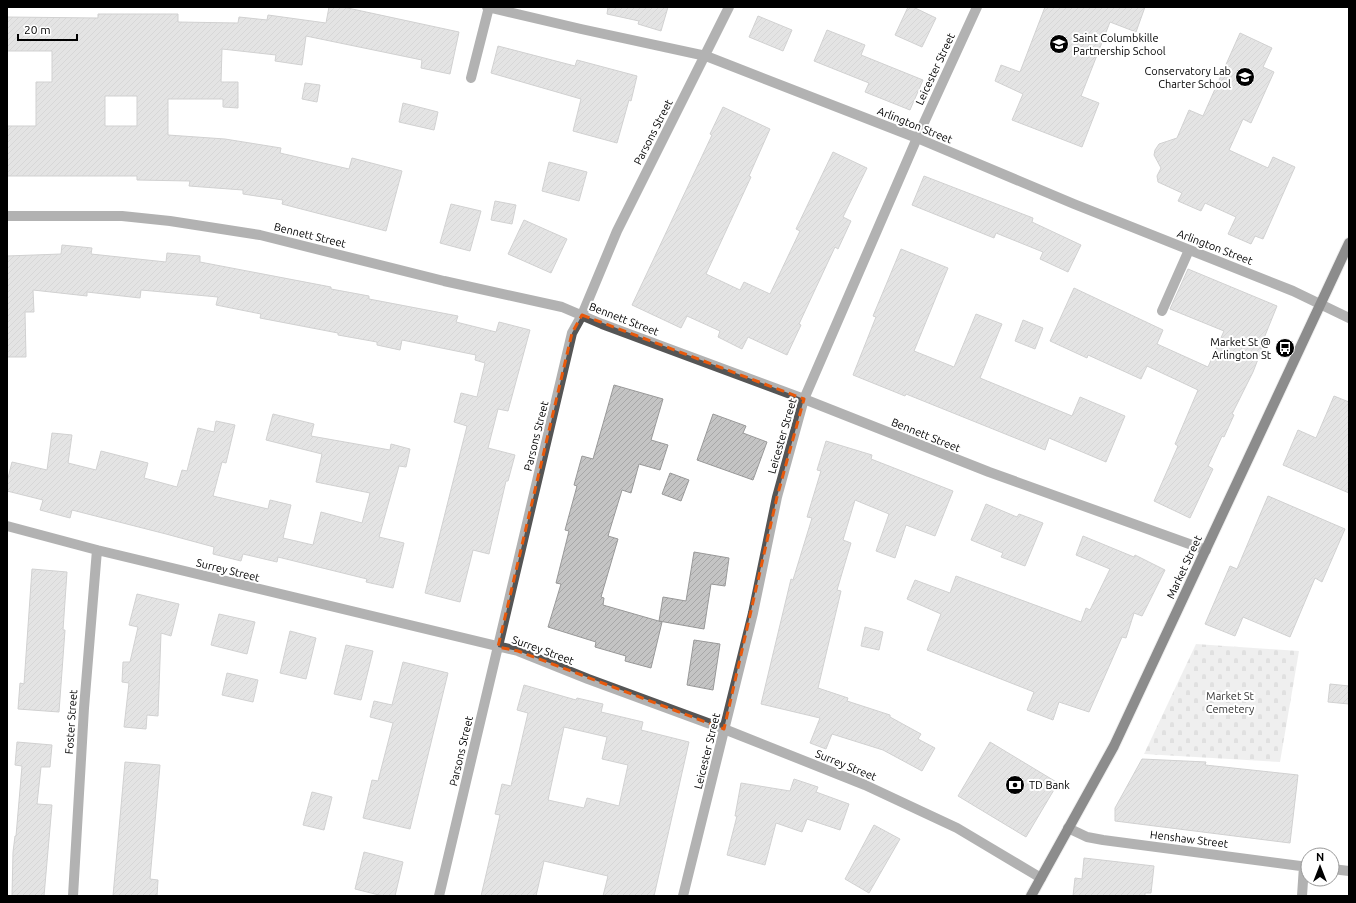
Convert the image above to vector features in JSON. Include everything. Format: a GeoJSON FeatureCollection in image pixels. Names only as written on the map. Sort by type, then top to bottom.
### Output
{"type":"FeatureCollection","features":[{"type":"Feature","properties":{"kind":"main road","name":"Market Street"},"geometry":{"type":"LineString","coordinates":[[1031,896],[1114,746],[1349,243]]}},
{"type":"Feature","properties":{"kind":"street","name":"Arlington Street"},"geometry":{"type":"LineString","coordinates":[[488,7],[581,30],[706,56],[917,138],[1189,250],[1293,290],[1349,318]]}},
{"type":"Feature","properties":{"kind":"street"},"geometry":{"type":"LineString","coordinates":[[471,78],[488,7]]}},
{"type":"Feature","properties":{"kind":"street","name":"Parsons Street"},"geometry":{"type":"LineString","coordinates":[[439,896],[572,333],[582,315],[617,230],[706,56],[729,7]]}},
{"type":"Feature","properties":{"kind":"street","name":"Leicester Street"},"geometry":{"type":"LineString","coordinates":[[683,896],[753,612],[777,496],[804,399],[917,138],[978,7]]}},
{"type":"Feature","properties":{"kind":"street","name":"Bennett Street"},"geometry":{"type":"LineString","coordinates":[[7,216],[122,216],[170,221],[260,235],[444,281],[552,304],[804,399],[989,472],[1206,550]]}},
{"type":"Feature","properties":{"kind":"street"},"geometry":{"type":"LineString","coordinates":[[1162,311],[1189,250]]}},
{"type":"Feature","properties":{"kind":"street","name":"Surrey Street"},"geometry":{"type":"LineString","coordinates":[[7,526],[97,550],[518,651],[588,679],[724,729],[865,785],[944,822],[1041,878]]}},
{"type":"Feature","properties":{"kind":"street","name":"Foster Street"},"geometry":{"type":"LineString","coordinates":[[73,896],[84,708],[97,550]]}},
{"type":"Feature","properties":{"kind":"street","name":"Henshaw Street"},"geometry":{"type":"LineString","coordinates":[[1068,828],[1087,837],[1103,840],[1300,865]]}},
{"type":"Feature","properties":{"kind":"highlighted area"},"geometry":{"type":"Polygon","coordinates":[[[582,315],[804,399],[777,497],[724,729],[518,651],[498,647],[572,333],[582,315]]]}},
{"type":"Feature","properties":{"kind":"green space","name":"Market St Cemetery"},"geometry":{"type":"Polygon","coordinates":[[[1196,644],[1299,651],[1280,762],[1144,754],[1196,644]]]}},
{"type":"Feature","properties":{"kind":"building"},"geometry":{"type":"Polygon","coordinates":[[[329,7],[343,7],[459,32],[450,74],[421,68],[422,60],[306,36],[302,65],[275,61],[276,55],[222,49],[221,82],[238,82],[238,108],[223,107],[223,99],[168,99],[168,135],[225,139],[281,148],[280,153],[349,169],[352,158],[402,171],[386,231],[282,204],[283,200],[243,194],[243,190],[189,186],[190,181],[137,180],[137,176],[7,176],[7,126],[36,126],[36,82],[52,82],[52,51],[7,51],[7,17],[98,18],[98,14],[178,14],[178,22],[238,23],[239,17],[267,20],[268,15],[326,23],[329,7]],[[105,96],[105,126],[137,126],[137,96],[105,96]]]}},
{"type":"Feature","properties":{"kind":"building"},"geometry":{"type":"Polygon","coordinates":[[[608,7],[668,7],[661,31],[638,24],[639,21],[607,14],[608,7]]]}},
{"type":"Feature","properties":{"kind":"building"},"geometry":{"type":"Polygon","coordinates":[[[908,7],[913,7],[936,18],[922,47],[895,35],[908,7]]]}},
{"type":"Feature","properties":{"kind":"building"},"geometry":{"type":"Polygon","coordinates":[[[1045,7],[1145,7],[1136,32],[1110,22],[1081,96],[1099,103],[1082,147],[1012,120],[1023,94],[995,81],[1001,65],[1020,72],[1045,7]]]}},
{"type":"Feature","properties":{"kind":"building"},"geometry":{"type":"Polygon","coordinates":[[[758,16],[792,30],[783,51],[749,37],[758,16]]]}},
{"type":"Feature","properties":{"kind":"building"},"geometry":{"type":"Polygon","coordinates":[[[827,30],[865,45],[861,55],[923,80],[910,110],[865,92],[869,83],[814,61],[827,30]]]}},
{"type":"Feature","properties":{"kind":"building","name":"Conservatory Lab Charter School"},"geometry":{"type":"Polygon","coordinates":[[[1240,33],[1272,48],[1263,67],[1274,72],[1251,123],[1243,119],[1229,150],[1268,168],[1273,157],[1295,167],[1263,239],[1255,236],[1251,244],[1228,234],[1236,217],[1205,203],[1201,211],[1178,201],[1182,193],[1158,182],[1157,176],[1161,168],[1154,155],[1159,144],[1177,138],[1189,110],[1203,116],[1240,33]]]}},
{"type":"Feature","properties":{"kind":"building"},"geometry":{"type":"Polygon","coordinates":[[[498,46],[575,66],[577,60],[637,76],[631,101],[629,100],[617,143],[573,131],[581,99],[491,73],[498,46]]]}},
{"type":"Feature","properties":{"kind":"building"},"geometry":{"type":"Polygon","coordinates":[[[305,83],[320,85],[317,102],[302,99],[305,83]]]}},
{"type":"Feature","properties":{"kind":"building"},"geometry":{"type":"Polygon","coordinates":[[[403,103],[438,112],[434,130],[399,122],[403,103]]]}},
{"type":"Feature","properties":{"kind":"building"},"geometry":{"type":"Polygon","coordinates":[[[723,107],[770,129],[749,176],[751,177],[706,274],[740,290],[744,282],[770,294],[800,231],[796,229],[833,152],[867,168],[843,217],[851,221],[838,249],[835,247],[799,324],[801,325],[787,355],[748,337],[742,349],[718,337],[720,331],[687,316],[681,328],[632,305],[712,135],[710,134],[723,107]]]}},
{"type":"Feature","properties":{"kind":"building"},"geometry":{"type":"Polygon","coordinates":[[[549,162],[587,172],[579,201],[542,191],[549,162]]]}},
{"type":"Feature","properties":{"kind":"building"},"geometry":{"type":"Polygon","coordinates":[[[924,176],[1033,218],[1032,222],[1081,245],[1068,272],[1040,259],[1043,252],[996,233],[994,238],[912,205],[924,176]]]}},
{"type":"Feature","properties":{"kind":"building"},"geometry":{"type":"Polygon","coordinates":[[[495,201],[516,205],[512,224],[491,220],[495,201]]]}},
{"type":"Feature","properties":{"kind":"building"},"geometry":{"type":"Polygon","coordinates":[[[451,204],[481,211],[470,251],[440,243],[451,204]]]}},
{"type":"Feature","properties":{"kind":"building"},"geometry":{"type":"Polygon","coordinates":[[[524,220],[567,239],[551,273],[508,254],[524,220]]]}},
{"type":"Feature","properties":{"kind":"building"},"geometry":{"type":"Polygon","coordinates":[[[62,245],[92,248],[91,254],[166,262],[167,253],[200,256],[200,262],[331,287],[331,289],[369,296],[369,299],[458,316],[456,322],[496,332],[499,322],[530,330],[508,411],[498,409],[488,448],[515,455],[508,481],[506,481],[489,554],[473,550],[460,602],[425,593],[467,426],[454,422],[461,393],[477,397],[485,363],[475,360],[476,355],[402,340],[400,350],[377,345],[377,342],[338,335],[338,333],[260,318],[261,314],[216,305],[218,297],[141,290],[140,298],[87,292],[87,296],[33,290],[34,312],[25,312],[26,357],[7,357],[7,256],[61,254],[62,245]]]}},
{"type":"Feature","properties":{"kind":"building"},"geometry":{"type":"Polygon","coordinates":[[[901,249],[948,268],[914,351],[954,367],[976,314],[1002,324],[980,378],[1072,416],[1080,397],[1125,416],[1106,462],[1049,438],[1045,450],[906,394],[905,396],[853,375],[876,317],[873,316],[901,249]]]}},
{"type":"Feature","properties":{"kind":"building"},"geometry":{"type":"Polygon","coordinates":[[[1188,269],[1277,306],[1260,348],[1262,349],[1253,372],[1232,414],[1234,415],[1224,437],[1222,436],[1208,466],[1213,469],[1190,518],[1154,501],[1178,446],[1175,444],[1198,390],[1147,366],[1141,379],[1088,355],[1087,358],[1050,341],[1074,288],[1163,330],[1157,344],[1208,367],[1224,331],[1170,309],[1188,269]]]}},
{"type":"Feature","properties":{"kind":"building"},"geometry":{"type":"Polygon","coordinates":[[[1023,320],[1043,328],[1035,349],[1015,341],[1023,320]]]}},
{"type":"Feature","properties":{"kind":"building"},"geometry":{"type":"Polygon","coordinates":[[[614,385],[663,399],[651,440],[668,445],[660,470],[639,464],[631,493],[622,490],[608,536],[618,539],[601,597],[604,598],[603,605],[662,622],[651,668],[625,661],[626,656],[595,647],[596,642],[548,627],[561,584],[556,583],[569,531],[565,530],[577,486],[574,485],[582,456],[593,459],[614,385]]]}},
{"type":"Feature","properties":{"kind":"building"},"geometry":{"type":"Polygon","coordinates":[[[1334,396],[1349,402],[1349,493],[1283,465],[1298,430],[1316,438],[1334,396]]]}},
{"type":"Feature","properties":{"kind":"building"},"geometry":{"type":"Polygon","coordinates":[[[273,414],[314,424],[311,436],[390,450],[391,444],[410,449],[406,467],[399,466],[379,537],[404,543],[393,588],[366,582],[367,579],[278,557],[277,562],[243,554],[241,561],[213,554],[214,547],[72,510],[70,518],[40,510],[43,500],[7,491],[7,482],[12,462],[47,470],[52,433],[72,435],[68,463],[96,470],[101,451],[148,463],[144,478],[177,487],[182,470],[187,471],[198,428],[214,432],[216,421],[235,425],[226,463],[222,462],[213,496],[268,509],[270,500],[291,505],[283,538],[313,545],[321,512],[362,523],[370,493],[316,482],[322,454],[266,440],[273,414]]]}},
{"type":"Feature","properties":{"kind":"building"},"geometry":{"type":"Polygon","coordinates":[[[713,414],[746,426],[743,433],[767,442],[753,480],[697,460],[713,414]]]}},
{"type":"Feature","properties":{"kind":"building"},"geometry":{"type":"Polygon","coordinates":[[[826,441],[872,455],[871,459],[953,491],[935,536],[906,525],[895,558],[876,551],[889,514],[855,500],[843,540],[851,543],[837,590],[841,591],[818,688],[848,698],[847,701],[890,715],[890,717],[921,734],[918,739],[935,748],[922,771],[883,750],[832,734],[826,749],[810,743],[820,718],[761,704],[791,579],[793,580],[812,518],[807,517],[821,471],[817,470],[826,441]]]}},
{"type":"Feature","properties":{"kind":"building"},"geometry":{"type":"Polygon","coordinates":[[[670,473],[689,480],[681,501],[662,494],[670,473]]]}},
{"type":"Feature","properties":{"kind":"building"},"geometry":{"type":"Polygon","coordinates":[[[1268,496],[1345,529],[1322,582],[1315,578],[1290,637],[1243,617],[1235,636],[1205,624],[1230,566],[1237,569],[1268,496]]]}},
{"type":"Feature","properties":{"kind":"building"},"geometry":{"type":"Polygon","coordinates":[[[986,504],[1017,517],[1019,514],[1043,523],[1025,566],[1001,557],[1003,553],[971,540],[986,504]]]}},
{"type":"Feature","properties":{"kind":"building"},"geometry":{"type":"Polygon","coordinates":[[[1083,536],[1134,557],[1135,555],[1165,570],[1142,616],[1134,613],[1126,638],[1122,637],[1089,712],[1059,702],[1053,720],[1027,710],[1034,692],[927,650],[941,614],[907,599],[915,580],[950,593],[956,576],[1081,622],[1086,608],[1090,610],[1110,569],[1076,555],[1083,536]]]}},
{"type":"Feature","properties":{"kind":"building"},"geometry":{"type":"Polygon","coordinates":[[[694,552],[729,558],[725,586],[711,584],[704,629],[659,621],[663,597],[686,601],[694,552]]]}},
{"type":"Feature","properties":{"kind":"building"},"geometry":{"type":"Polygon","coordinates":[[[32,569],[67,572],[63,630],[65,630],[59,712],[18,709],[20,683],[24,684],[32,569]]]}},
{"type":"Feature","properties":{"kind":"building"},"geometry":{"type":"Polygon","coordinates":[[[137,594],[179,604],[171,636],[161,633],[158,716],[147,715],[146,729],[124,727],[129,683],[122,682],[123,662],[130,662],[138,627],[129,625],[137,594]]]}},
{"type":"Feature","properties":{"kind":"building"},"geometry":{"type":"Polygon","coordinates":[[[219,614],[255,622],[247,654],[211,645],[219,614]]]}},
{"type":"Feature","properties":{"kind":"building"},"geometry":{"type":"Polygon","coordinates":[[[865,627],[883,632],[879,650],[861,646],[865,627]]]}},
{"type":"Feature","properties":{"kind":"building"},"geometry":{"type":"Polygon","coordinates":[[[290,631],[316,638],[306,679],[280,673],[290,631]]]}},
{"type":"Feature","properties":{"kind":"building"},"geometry":{"type":"Polygon","coordinates":[[[694,640],[720,644],[713,690],[687,685],[694,640]]]}},
{"type":"Feature","properties":{"kind":"building"},"geometry":{"type":"Polygon","coordinates":[[[346,645],[373,651],[361,700],[334,694],[346,645]]]}},
{"type":"Feature","properties":{"kind":"building"},"geometry":{"type":"Polygon","coordinates":[[[403,662],[448,673],[410,829],[363,818],[372,780],[378,781],[393,723],[370,717],[374,701],[392,705],[403,662]]]}},
{"type":"Feature","properties":{"kind":"building"},"geometry":{"type":"Polygon","coordinates":[[[227,673],[258,680],[253,702],[222,695],[227,673]]]}},
{"type":"Feature","properties":{"kind":"building"},"geometry":{"type":"Polygon","coordinates":[[[1330,684],[1349,686],[1349,704],[1328,702],[1330,684]]]}},
{"type":"Feature","properties":{"kind":"building"},"geometry":{"type":"Polygon","coordinates":[[[524,685],[576,700],[577,698],[603,704],[601,712],[643,722],[641,730],[689,742],[654,896],[603,896],[608,876],[544,861],[536,896],[481,896],[500,815],[495,814],[502,784],[511,786],[528,713],[517,710],[524,685]],[[564,727],[548,800],[584,808],[587,798],[619,806],[628,765],[602,759],[607,737],[564,727]]]}},
{"type":"Feature","properties":{"kind":"building"},"geometry":{"type":"Polygon","coordinates":[[[17,742],[52,745],[50,767],[41,767],[37,804],[52,805],[44,896],[12,896],[13,852],[16,836],[22,766],[15,765],[17,742]]]}},
{"type":"Feature","properties":{"kind":"building"},"geometry":{"type":"Polygon","coordinates":[[[990,742],[1058,783],[1026,837],[958,796],[990,742]]]}},
{"type":"Feature","properties":{"kind":"building"},"geometry":{"type":"Polygon","coordinates":[[[1142,759],[1206,762],[1205,765],[1298,775],[1290,843],[1115,821],[1115,808],[1142,759]]]}},
{"type":"Feature","properties":{"kind":"building"},"geometry":{"type":"Polygon","coordinates":[[[125,762],[160,765],[150,879],[158,880],[157,896],[113,896],[125,762]]]}},
{"type":"Feature","properties":{"kind":"building"},"geometry":{"type":"Polygon","coordinates":[[[794,779],[818,787],[816,792],[849,804],[840,830],[807,819],[802,832],[776,823],[765,865],[727,855],[737,816],[735,816],[741,783],[790,791],[794,779]]]}},
{"type":"Feature","properties":{"kind":"building"},"geometry":{"type":"Polygon","coordinates":[[[312,792],[332,797],[324,830],[303,825],[312,792]]]}},
{"type":"Feature","properties":{"kind":"building"},"geometry":{"type":"Polygon","coordinates":[[[874,825],[900,839],[869,893],[845,879],[874,825]]]}},
{"type":"Feature","properties":{"kind":"building"},"geometry":{"type":"Polygon","coordinates":[[[364,852],[403,862],[395,896],[383,896],[355,889],[364,852]]]}},
{"type":"Feature","properties":{"kind":"building"},"geometry":{"type":"Polygon","coordinates":[[[1084,858],[1154,866],[1151,893],[1145,893],[1145,896],[1073,896],[1075,878],[1082,879],[1084,858]]]}},
{"type":"Feature","properties":{"kind":"place","name":"Saint Columbkille Partnership School"},"geometry":{"type":"Point","coordinates":[1059,44]}},
{"type":"Feature","properties":{"kind":"place","name":"Conservatory Lab Charter School"},"geometry":{"type":"Point","coordinates":[1245,77]}},
{"type":"Feature","properties":{"kind":"place","name":"Market St @ Arlington St"},"geometry":{"type":"Point","coordinates":[1285,348]}},
{"type":"Feature","properties":{"kind":"place","name":"TD Bank"},"geometry":{"type":"Point","coordinates":[1015,785]}}]}
